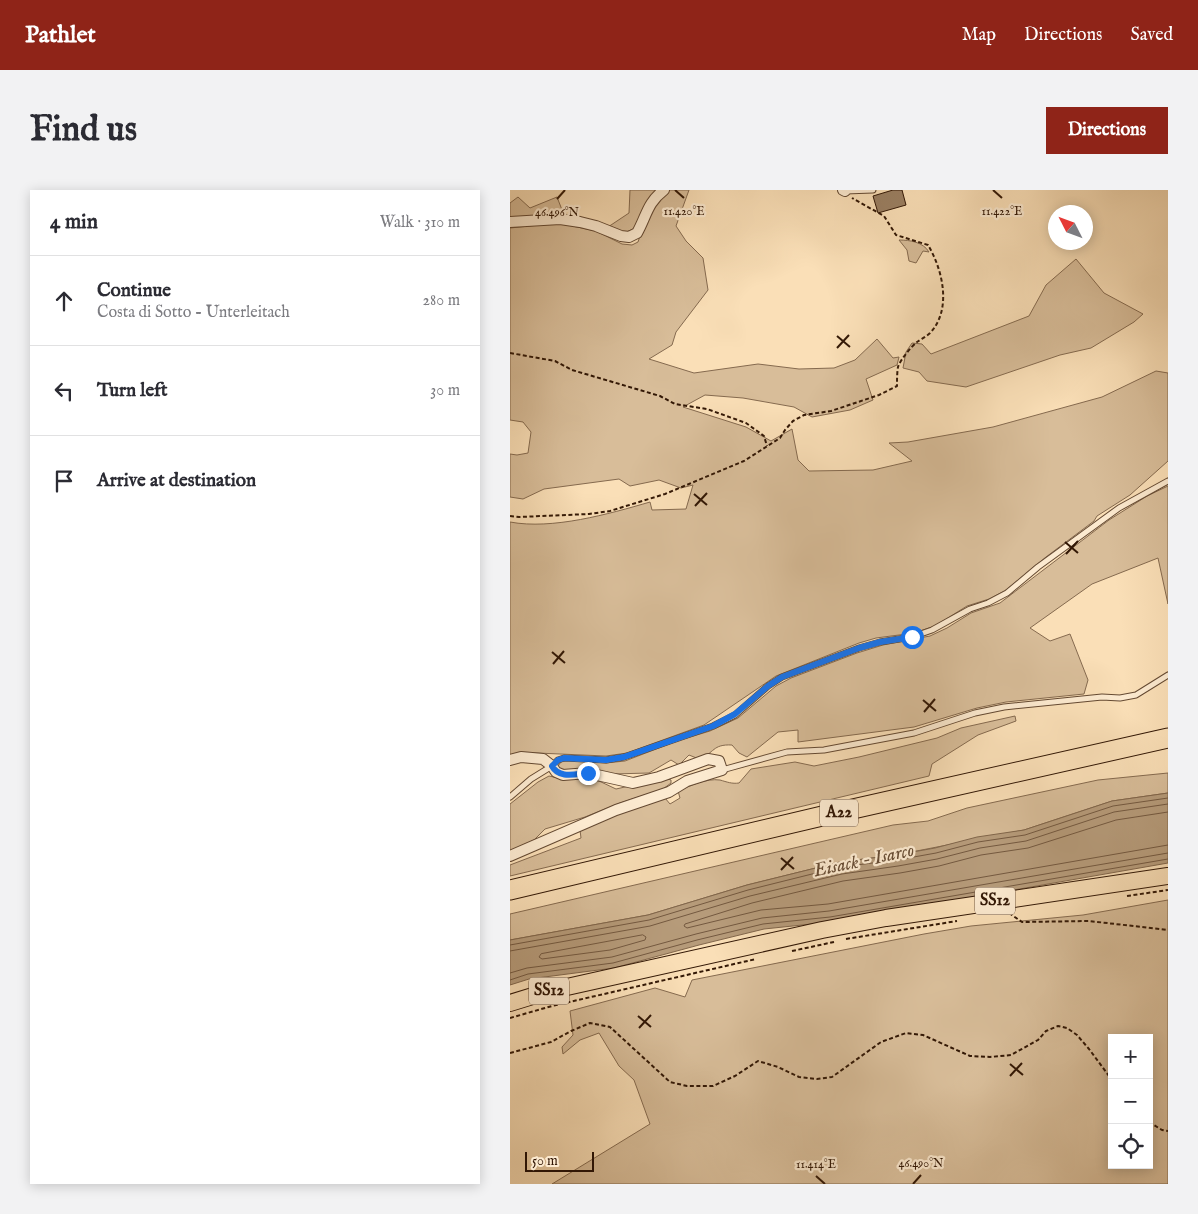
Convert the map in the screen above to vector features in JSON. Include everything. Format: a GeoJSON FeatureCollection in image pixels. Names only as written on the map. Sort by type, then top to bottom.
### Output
{"type":"FeatureCollection","features":[{"type":"Feature","properties":{"kind":"highway","name":"A22"},"geometry":{"type":"LineString","coordinates":[[510,890],[845,811],[1168,738]]}},
{"type":"Feature","properties":{"kind":"highway","name":"A22"},"geometry":{"type":"LineString","coordinates":[[510,902],[1168,750]]}},
{"type":"Feature","properties":{"kind":"main road","name":"SS12"},"geometry":{"type":"LineString","coordinates":[[510,1003],[549,991],[831,928],[940,909],[1168,876]]}},
{"type":"Feature","properties":{"kind":"street"},"geometry":{"type":"LineString","coordinates":[[510,222],[560,219],[580,222],[629,237],[637,233],[646,211],[655,197],[664,190]]}},
{"type":"Feature","properties":{"kind":"street"},"geometry":{"type":"LineString","coordinates":[[510,760],[521,757],[543,759],[556,772],[563,775],[588,773],[633,783],[659,777],[708,759],[719,761],[722,770],[687,781],[669,792],[616,810],[510,856]]}},
{"type":"Feature","properties":{"kind":"lane"},"geometry":{"type":"LineString","coordinates":[[844,191],[873,190]]}},
{"type":"Feature","properties":{"kind":"lane"},"geometry":{"type":"LineString","coordinates":[[510,797],[558,760],[564,758],[606,760],[624,757],[704,729],[735,714],[768,686],[782,677],[859,648],[880,642],[912,637],[932,630],[970,609],[988,603],[1007,593],[1038,567],[1119,508],[1168,481]]}},
{"type":"Feature","properties":{"kind":"lane"},"geometry":{"type":"LineString","coordinates":[[722,770],[787,752],[824,750],[914,734],[975,713],[1004,707],[1102,697],[1120,698],[1136,695],[1168,675]]}},
{"type":"Feature","properties":{"kind":"path"},"geometry":{"type":"LineString","coordinates":[[510,516],[548,516],[610,511],[665,494],[744,461],[780,438],[794,421],[804,415],[839,408],[879,395],[897,386],[898,365],[916,343],[930,333],[938,320],[942,307],[942,283],[936,261],[928,245],[896,235],[884,216],[854,200],[844,191]]}},
{"type":"Feature","properties":{"kind":"path"},"geometry":{"type":"LineString","coordinates":[[510,353],[555,361],[572,370],[660,396],[675,404],[707,409],[746,422],[764,436],[768,446]]}},
{"type":"Feature","properties":{"kind":"path"},"geometry":{"type":"LineString","coordinates":[[1009,913],[1022,922],[1089,921],[1168,930]]}},
{"type":"Feature","properties":{"kind":"path"},"geometry":{"type":"LineString","coordinates":[[791,951],[839,940],[960,921]]}},
{"type":"Feature","properties":{"kind":"path"},"geometry":{"type":"LineString","coordinates":[[510,1018],[552,1006],[762,957]]}},
{"type":"Feature","properties":{"kind":"path"},"geometry":{"type":"LineString","coordinates":[[510,1053],[551,1042],[571,1031],[590,1024],[610,1027],[670,1082],[687,1086],[713,1086],[735,1076],[758,1061],[778,1067],[798,1077],[817,1079],[832,1076],[881,1042],[906,1032],[923,1035],[970,1056],[1011,1055],[1038,1040],[1046,1031],[1058,1026],[1067,1028],[1077,1036],[1111,1079]]}},
{"type":"Feature","properties":{"kind":"path"},"geometry":{"type":"LineString","coordinates":[[1152,1124],[1162,1130],[1168,1131]]}},
{"type":"Feature","properties":{"kind":"shaded area"},"geometry":{"type":"Polygon","coordinates":[[[630,190],[660,190],[635,228],[624,233],[608,227],[629,213],[630,190]]]}},
{"type":"Feature","properties":{"kind":"shaded area"},"geometry":{"type":"Polygon","coordinates":[[[668,190],[689,190],[676,226],[686,241],[703,258],[708,290],[676,332],[672,345],[649,359],[694,373],[758,364],[799,369],[834,368],[855,360],[877,339],[893,358],[899,357],[897,365],[866,379],[873,400],[850,410],[812,417],[794,407],[743,398],[705,395],[683,407],[746,427],[771,441],[792,429],[798,460],[809,471],[873,470],[912,461],[889,443],[908,442],[993,427],[1102,397],[1156,371],[1168,373],[1168,461],[1130,495],[1097,516],[1094,521],[1006,590],[989,599],[967,606],[935,626],[914,633],[876,638],[859,643],[776,676],[704,725],[627,753],[606,756],[519,753],[510,756],[510,522],[544,524],[562,522],[599,516],[650,502],[652,510],[686,509],[693,485],[681,488],[659,480],[630,486],[619,479],[544,489],[523,499],[510,497],[510,454],[528,453],[531,432],[523,422],[510,420],[510,228],[558,223],[596,231],[622,244],[632,245],[638,242],[651,204],[668,190]]]}},
{"type":"Feature","properties":{"kind":"shaded area"},"geometry":{"type":"Polygon","coordinates":[[[518,197],[530,208],[557,197],[564,215],[510,220],[510,203],[518,197]]]}},
{"type":"Feature","properties":{"kind":"shaded area"},"geometry":{"type":"Polygon","coordinates":[[[899,240],[920,244],[929,252],[923,251],[916,263],[909,261],[907,250],[899,240]]]}},
{"type":"Feature","properties":{"kind":"shaded area"},"geometry":{"type":"Polygon","coordinates":[[[1076,259],[1104,293],[1143,314],[1134,322],[1091,348],[1060,355],[966,387],[927,381],[919,372],[903,368],[906,352],[912,343],[922,344],[931,354],[1029,316],[1046,285],[1076,259]]]}},
{"type":"Feature","properties":{"kind":"shaded area"},"geometry":{"type":"Polygon","coordinates":[[[1168,486],[1168,604],[1158,558],[1092,584],[1030,628],[1050,641],[1070,634],[1088,680],[1084,694],[1006,702],[977,708],[914,727],[798,742],[798,730],[778,732],[747,757],[739,753],[732,745],[725,745],[717,747],[699,759],[689,755],[679,765],[671,760],[649,773],[612,774],[562,771],[558,766],[561,762],[567,760],[606,763],[625,761],[677,741],[710,731],[738,718],[776,686],[791,678],[883,645],[930,636],[971,613],[1000,603],[1109,520],[1147,496],[1168,486]]]}},
{"type":"Feature","properties":{"kind":"shaded area"},"geometry":{"type":"Polygon","coordinates":[[[1015,716],[1016,721],[978,735],[932,764],[929,776],[510,876],[510,865],[581,838],[580,830],[604,819],[665,798],[670,804],[680,798],[678,791],[698,783],[720,780],[739,783],[751,769],[795,762],[814,766],[859,757],[937,738],[961,728],[1015,716]]]}},
{"type":"Feature","properties":{"kind":"shaded area"},"geometry":{"type":"Polygon","coordinates":[[[1168,773],[1168,793],[1112,801],[1024,830],[896,855],[840,862],[747,885],[648,915],[510,940],[510,914],[893,825],[928,821],[967,808],[1098,780],[1168,773]]]}},
{"type":"Feature","properties":{"kind":"shaded area"},"geometry":{"type":"Polygon","coordinates":[[[549,776],[599,781],[616,789],[665,778],[671,780],[671,783],[663,789],[545,829],[534,840],[510,851],[510,804],[538,782],[549,776]]]}},
{"type":"Feature","properties":{"kind":"shaded area"},"geometry":{"type":"Polygon","coordinates":[[[1168,900],[1168,1184],[552,1184],[650,1124],[634,1080],[619,1066],[599,1033],[580,1040],[563,1054],[562,1047],[573,1035],[570,1011],[655,988],[685,997],[692,980],[971,926],[1083,915],[1168,900]]]}},
{"type":"Feature","properties":{"kind":"water","name":"Eisack - Isarco"},"geometry":{"type":"Polygon","coordinates":[[[1168,793],[1168,863],[831,922],[764,929],[614,968],[529,979],[510,985],[510,940],[648,915],[747,885],[840,862],[896,855],[935,848],[977,837],[1024,830],[1112,801],[1168,793]]]}},
{"type":"Feature","properties":{"kind":"building"},"geometry":{"type":"Polygon","coordinates":[[[893,190],[902,190],[906,205],[878,213],[873,196],[893,190]]]}},
{"type":"Feature","properties":{"kind":"route"},"geometry":{"type":"LineString","coordinates":[[588,773],[563,775],[556,772],[552,766],[558,760],[564,758],[606,760],[624,757],[713,726],[735,714],[755,699],[768,686],[782,677],[859,648],[880,642],[912,637]]}}]}
